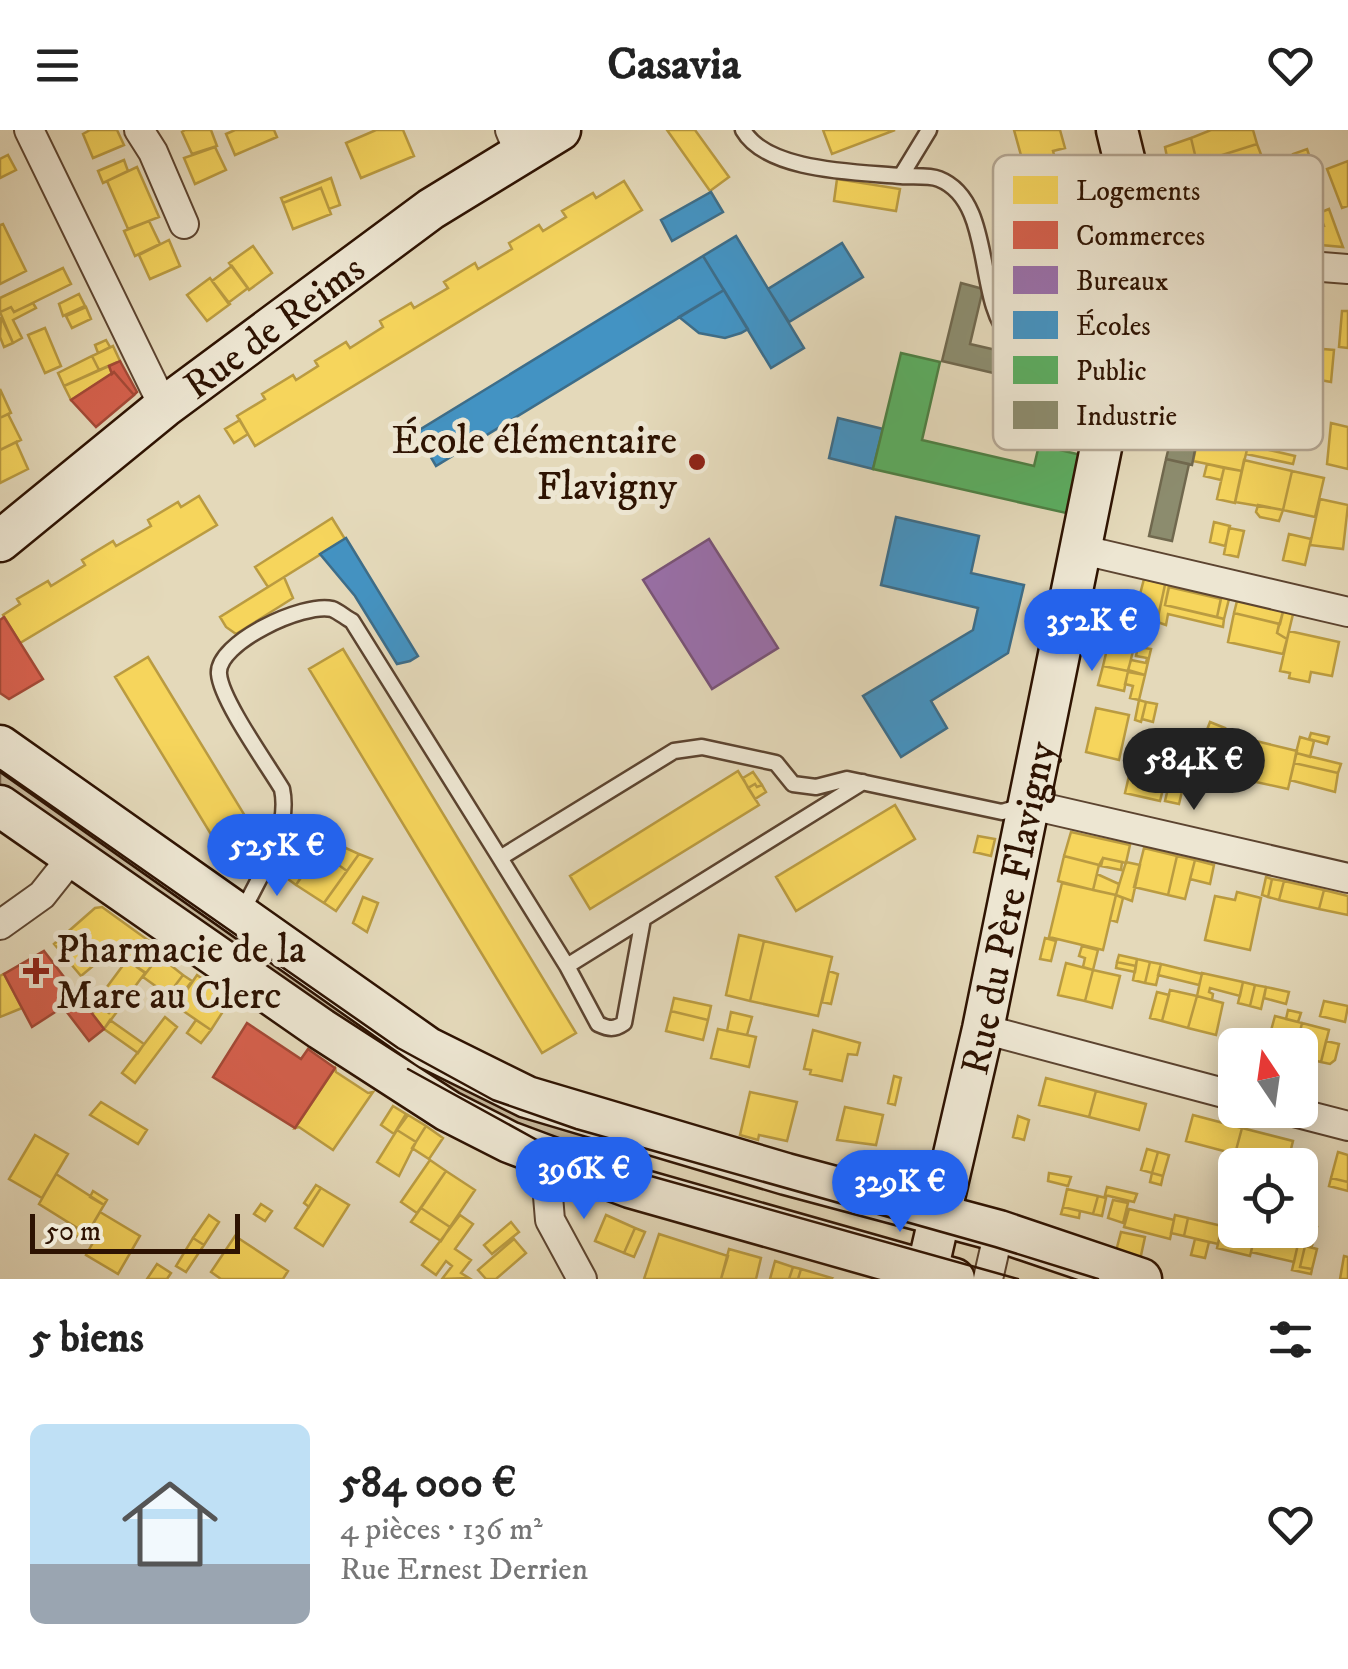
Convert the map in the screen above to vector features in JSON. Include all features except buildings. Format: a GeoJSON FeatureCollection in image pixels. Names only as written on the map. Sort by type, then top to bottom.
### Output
{"type":"FeatureCollection","features":[{"type":"Feature","properties":{"kind":"main road","name":"Rue de Reims"},"geometry":{"type":"LineString","coordinates":[[0,541],[164,407],[515,142],[560,130]]}},
{"type":"Feature","properties":{"kind":"main road","name":"Rue du Père Flavigny"},"geometry":{"type":"LineString","coordinates":[[1116,130],[1122,155]]}},
{"type":"Feature","properties":{"kind":"main road","name":"Rue du Père Flavigny"},"geometry":{"type":"LineString","coordinates":[[940,1275],[940,1215],[983,1029],[1102,450]]}},
{"type":"Feature","properties":{"kind":"main road"},"geometry":{"type":"LineString","coordinates":[[0,746],[428,1048],[527,1097],[644,1134],[998,1231],[1140,1279]]}},
{"type":"Feature","properties":{"kind":"main road"},"geometry":{"type":"LineString","coordinates":[[0,806],[448,1112],[509,1142],[630,1187],[940,1275]]}},
{"type":"Feature","properties":{"kind":"street"},"geometry":{"type":"LineString","coordinates":[[29,130],[164,407]]}},
{"type":"Feature","properties":{"kind":"street"},"geometry":{"type":"LineString","coordinates":[[138,130],[154,152],[184,224]]}},
{"type":"Feature","properties":{"kind":"street"},"geometry":{"type":"LineString","coordinates":[[1323,267],[1348,269]]}},
{"type":"Feature","properties":{"kind":"street"},"geometry":{"type":"LineString","coordinates":[[1083,550],[1348,612]]}},
{"type":"Feature","properties":{"kind":"street"},"geometry":{"type":"LineString","coordinates":[[1027,804],[1348,878]]}},
{"type":"Feature","properties":{"kind":"street"},"geometry":{"type":"LineString","coordinates":[[0,924],[42,895],[73,856]]}},
{"type":"Feature","properties":{"kind":"street"},"geometry":{"type":"LineString","coordinates":[[983,1029],[1218,1091]]}},
{"type":"Feature","properties":{"kind":"street"},"geometry":{"type":"LineString","coordinates":[[1318,1118],[1348,1126]]}},
{"type":"Feature","properties":{"kind":"street"},"geometry":{"type":"LineString","coordinates":[[563,1164],[548,1196],[550,1220],[582,1279]]}},
{"type":"Feature","properties":{"kind":"street"},"geometry":{"type":"LineString","coordinates":[[988,1279],[998,1231]]}},
{"type":"Feature","properties":{"kind":"lane"},"geometry":{"type":"LineString","coordinates":[[744,130],[749,140],[773,155],[818,168],[940,179],[964,200],[975,222],[993,300]]}},
{"type":"Feature","properties":{"kind":"lane"},"geometry":{"type":"LineString","coordinates":[[901,176],[930,130]]}},
{"type":"Feature","properties":{"kind":"lane"},"geometry":{"type":"LineString","coordinates":[[241,916],[283,825],[286,808],[282,789],[223,690],[219,664],[225,653],[284,616],[307,610],[332,610],[352,621],[567,966],[598,1024],[607,1029],[624,1023],[643,919]]}},
{"type":"Feature","properties":{"kind":"lane"},"geometry":{"type":"LineString","coordinates":[[500,858],[674,751],[702,747],[776,763],[793,784],[816,787],[847,778],[1002,812],[1027,804]]}},
{"type":"Feature","properties":{"kind":"lane"},"geometry":{"type":"LineString","coordinates":[[567,966],[863,782]]}},
{"type":"Feature","properties":{"kind":"shaded area"},"geometry":{"type":"Polygon","coordinates":[[[0,756],[280,959],[615,1132],[604,1171],[473,1115],[0,797],[0,756]]]}},
{"type":"Feature","properties":{"kind":"tram line"},"geometry":{"type":"LineString","coordinates":[[0,770],[398,1048],[493,1100],[576,1129],[1098,1279]]}},
{"type":"Feature","properties":{"kind":"tram line"},"geometry":{"type":"LineString","coordinates":[[408,1069],[537,1140],[583,1157],[1018,1279]]}},
{"type":"Feature","properties":{"kind":"place","name":"École élémentaire Flavigny"},"geometry":{"type":"Point","coordinates":[697,462]}},
{"type":"Feature","properties":{"kind":"place","name":"Pharmacie de la Mare au Clerc"},"geometry":{"type":"Point","coordinates":[36,971]}}]}
